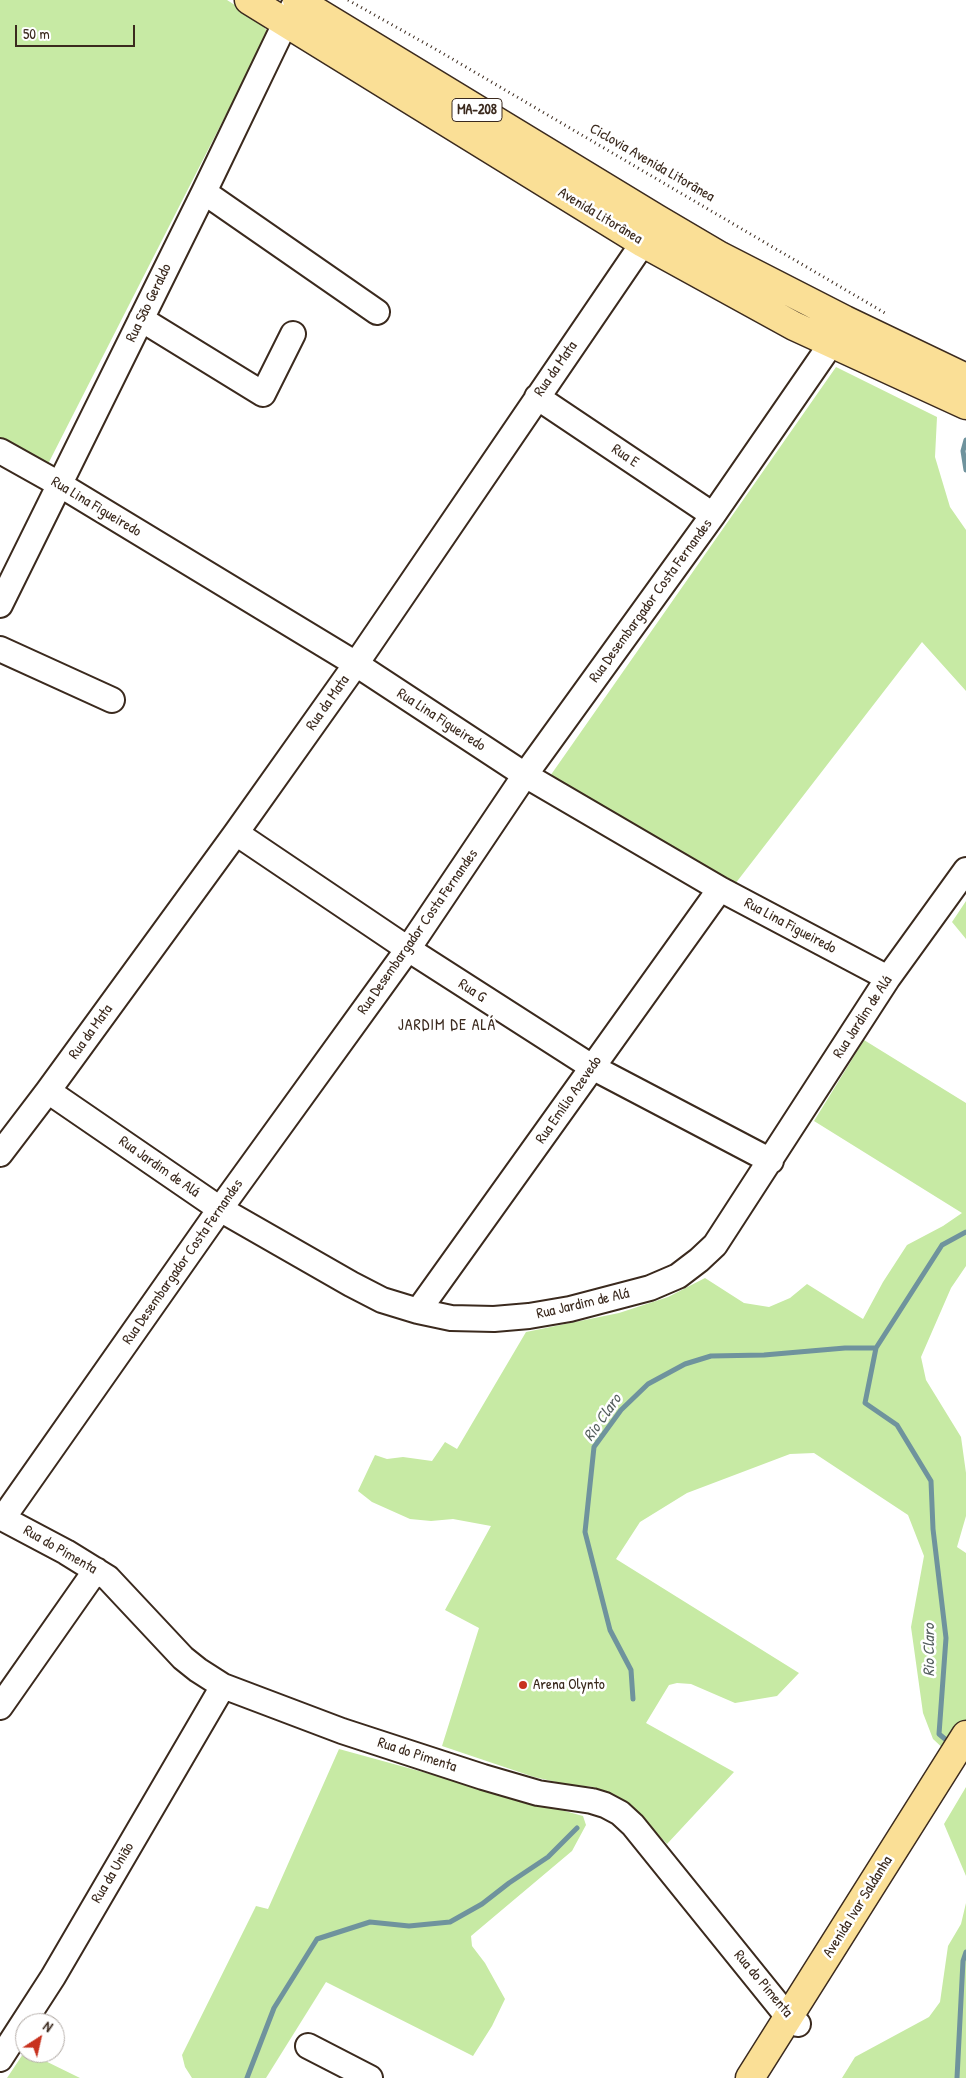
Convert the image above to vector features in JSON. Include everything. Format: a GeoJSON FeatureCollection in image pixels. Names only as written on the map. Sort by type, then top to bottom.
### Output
{"type":"FeatureCollection","features":[{"type":"Feature","properties":{"kind":"main road","name":"Avenida Litorânea"},"geometry":{"type":"LineString","coordinates":[[248,0],[293,8],[657,219],[772,283],[901,347],[966,405]]}},
{"type":"Feature","properties":{"kind":"main road","name":"Avenida Litorânea"},"geometry":{"type":"LineString","coordinates":[[293,8],[643,243],[794,326],[831,344],[934,377],[966,378]]}},
{"type":"Feature","properties":{"kind":"main road"},"geometry":{"type":"LineString","coordinates":[[643,243],[657,219]]}},
{"type":"Feature","properties":{"kind":"main road","name":"Avenida Ivar Saldanha"},"geometry":{"type":"LineString","coordinates":[[750,2078],[793,2021],[955,1768],[966,1735]]}},
{"type":"Feature","properties":{"kind":"main road","name":"Avenida Ivar Saldanha"},"geometry":{"type":"LineString","coordinates":[[763,2078],[793,2021]]}},
{"type":"Feature","properties":{"kind":"street","name":"Rua São Geraldo"},"geometry":{"type":"LineString","coordinates":[[0,605],[59,484],[148,323],[293,8]]}},
{"type":"Feature","properties":{"kind":"street"},"geometry":{"type":"LineString","coordinates":[[208,195],[377,312]]}},
{"type":"Feature","properties":{"kind":"street","name":"Rua da Mata"},"geometry":{"type":"LineString","coordinates":[[0,1154],[48,1091],[356,664],[643,243]]}},
{"type":"Feature","properties":{"kind":"street"},"geometry":{"type":"LineString","coordinates":[[148,323],[263,394],[293,334]]}},
{"type":"Feature","properties":{"kind":"street","name":"Rua Desembargador Costa Fernandes"},"geometry":{"type":"LineString","coordinates":[[1,1518],[220,1209],[408,949],[525,775],[713,515],[831,344]]}},
{"type":"Feature","properties":{"kind":"street","name":"Rua E"},"geometry":{"type":"LineString","coordinates":[[537,397],[713,515]]}},
{"type":"Feature","properties":{"kind":"street","name":"Rua Lina Figueiredo"},"geometry":{"type":"LineString","coordinates":[[0,451],[59,484],[356,664],[525,775],[720,889],[888,978]]}},
{"type":"Feature","properties":{"kind":"street"},"geometry":{"type":"LineString","coordinates":[[0,649],[112,700]]}},
{"type":"Feature","properties":{"kind":"street","name":"Rua G"},"geometry":{"type":"LineString","coordinates":[[236,832],[408,949],[592,1067],[771,1161]]}},
{"type":"Feature","properties":{"kind":"street","name":"Rua Jardim de Alá"},"geometry":{"type":"LineString","coordinates":[[48,1091],[220,1209],[382,1300],[418,1311],[451,1318],[494,1319],[570,1309],[650,1288],[678,1276],[716,1245],[888,978],[966,870]]}},
{"type":"Feature","properties":{"kind":"street","name":"Rua Emílio Azevedo"},"geometry":{"type":"LineString","coordinates":[[418,1311],[720,889]]}},
{"type":"Feature","properties":{"kind":"street","name":"Rua do Pimenta"},"geometry":{"type":"LineString","coordinates":[[1,1518],[96,1570],[118,1588],[183,1658],[223,1686],[342,1731],[483,1777],[538,1793],[592,1800],[613,1809],[633,1825],[793,2021]]}},
{"type":"Feature","properties":{"kind":"street"},"geometry":{"type":"LineString","coordinates":[[0,1707],[96,1570]]}},
{"type":"Feature","properties":{"kind":"street","name":"Rua da União"},"geometry":{"type":"LineString","coordinates":[[0,2059],[53,1977],[223,1686]]}},
{"type":"Feature","properties":{"kind":"street"},"geometry":{"type":"LineString","coordinates":[[308,2046],[370,2078]]}},
{"type":"Feature","properties":{"kind":"path","name":"Ciclovia Avenida Litorânea"},"geometry":{"type":"LineString","coordinates":[[348,0],[886,314]]}},
{"type":"Feature","properties":{"kind":"green space"},"geometry":{"type":"Polygon","coordinates":[[[0,0],[227,0],[258,20],[268,32],[47,466],[0,440],[0,0]]]}},
{"type":"Feature","properties":{"kind":"green space"},"geometry":{"type":"Polygon","coordinates":[[[836,367],[937,417],[935,457],[950,507],[966,530],[966,691],[922,642],[735,884],[548,779],[836,367]]]}},
{"type":"Feature","properties":{"kind":"green space"},"geometry":{"type":"Polygon","coordinates":[[[966,901],[966,939],[952,922],[966,901]]]}},
{"type":"Feature","properties":{"kind":"green space"},"geometry":{"type":"Polygon","coordinates":[[[864,1040],[966,1103],[966,1266],[951,1288],[921,1357],[926,1380],[961,1437],[966,1473],[966,1516],[957,1547],[966,1553],[966,1720],[948,1753],[933,1739],[923,1713],[911,1627],[924,1556],[908,1515],[814,1453],[790,1454],[687,1493],[640,1522],[616,1559],[799,1673],[777,1696],[735,1703],[691,1684],[677,1683],[669,1685],[646,1723],[734,1772],[667,1844],[627,1802],[609,1793],[593,1787],[565,1784],[534,1777],[442,1746],[479,1628],[445,1610],[491,1526],[453,1519],[431,1521],[410,1519],[372,1502],[358,1491],[375,1455],[387,1459],[403,1457],[432,1461],[445,1442],[457,1449],[526,1332],[619,1313],[668,1297],[705,1278],[744,1303],[769,1307],[790,1298],[807,1284],[863,1319],[883,1282],[907,1245],[943,1226],[962,1213],[814,1121],[864,1040]]]}},
{"type":"Feature","properties":{"kind":"green space"},"geometry":{"type":"Polygon","coordinates":[[[339,1749],[583,1816],[586,1825],[572,1851],[471,1936],[472,1946],[485,1963],[505,1999],[492,2026],[473,2056],[326,1982],[266,2078],[192,2078],[185,2067],[182,2055],[256,1906],[268,1909],[339,1749]]]}},
{"type":"Feature","properties":{"kind":"green space"},"geometry":{"type":"Polygon","coordinates":[[[966,1787],[966,1876],[944,1824],[966,1787]]]}},
{"type":"Feature","properties":{"kind":"green space"},"geometry":{"type":"Polygon","coordinates":[[[966,1903],[966,2078],[842,2078],[855,2057],[929,2017],[940,2002],[948,1946],[961,1924],[966,1903]]]}},
{"type":"Feature","properties":{"kind":"green space"},"geometry":{"type":"Polygon","coordinates":[[[17,2063],[49,2063],[80,2078],[7,2078],[17,2063]]]}},
{"type":"Feature","properties":{"kind":"waterway","name":"Rio Claro"},"geometry":{"type":"LineString","coordinates":[[966,440],[963,451],[966,470]]}},
{"type":"Feature","properties":{"kind":"waterway","name":"Rio Claro"},"geometry":{"type":"LineString","coordinates":[[951,1744],[939,1734],[946,1638],[933,1529],[931,1481],[897,1425],[865,1403],[876,1348],[942,1245],[966,1232]]}},
{"type":"Feature","properties":{"kind":"waterway","name":"Rio Claro"},"geometry":{"type":"LineString","coordinates":[[633,1699],[631,1670],[610,1630],[585,1532],[594,1447],[621,1410],[648,1384],[685,1364],[711,1356],[764,1355],[845,1348],[876,1348]]}},
{"type":"Feature","properties":{"kind":"waterway"},"geometry":{"type":"LineString","coordinates":[[247,2078],[274,2008],[317,1939],[370,1922],[409,1926],[450,1922],[482,1904],[548,1857],[577,1828]]}},
{"type":"Feature","properties":{"kind":"waterway","name":"Rio Claro"},"geometry":{"type":"LineString","coordinates":[[957,2078],[963,1961],[966,1952]]}},
{"type":"Feature","properties":{"kind":"place","name":"Arena Olynto"},"geometry":{"type":"Point","coordinates":[523,1685]}},
{"type":"Feature","properties":{"kind":"district","name":"JARDIM DE ALÁ"},"geometry":{"type":"Point","coordinates":[447,1026]}}]}
